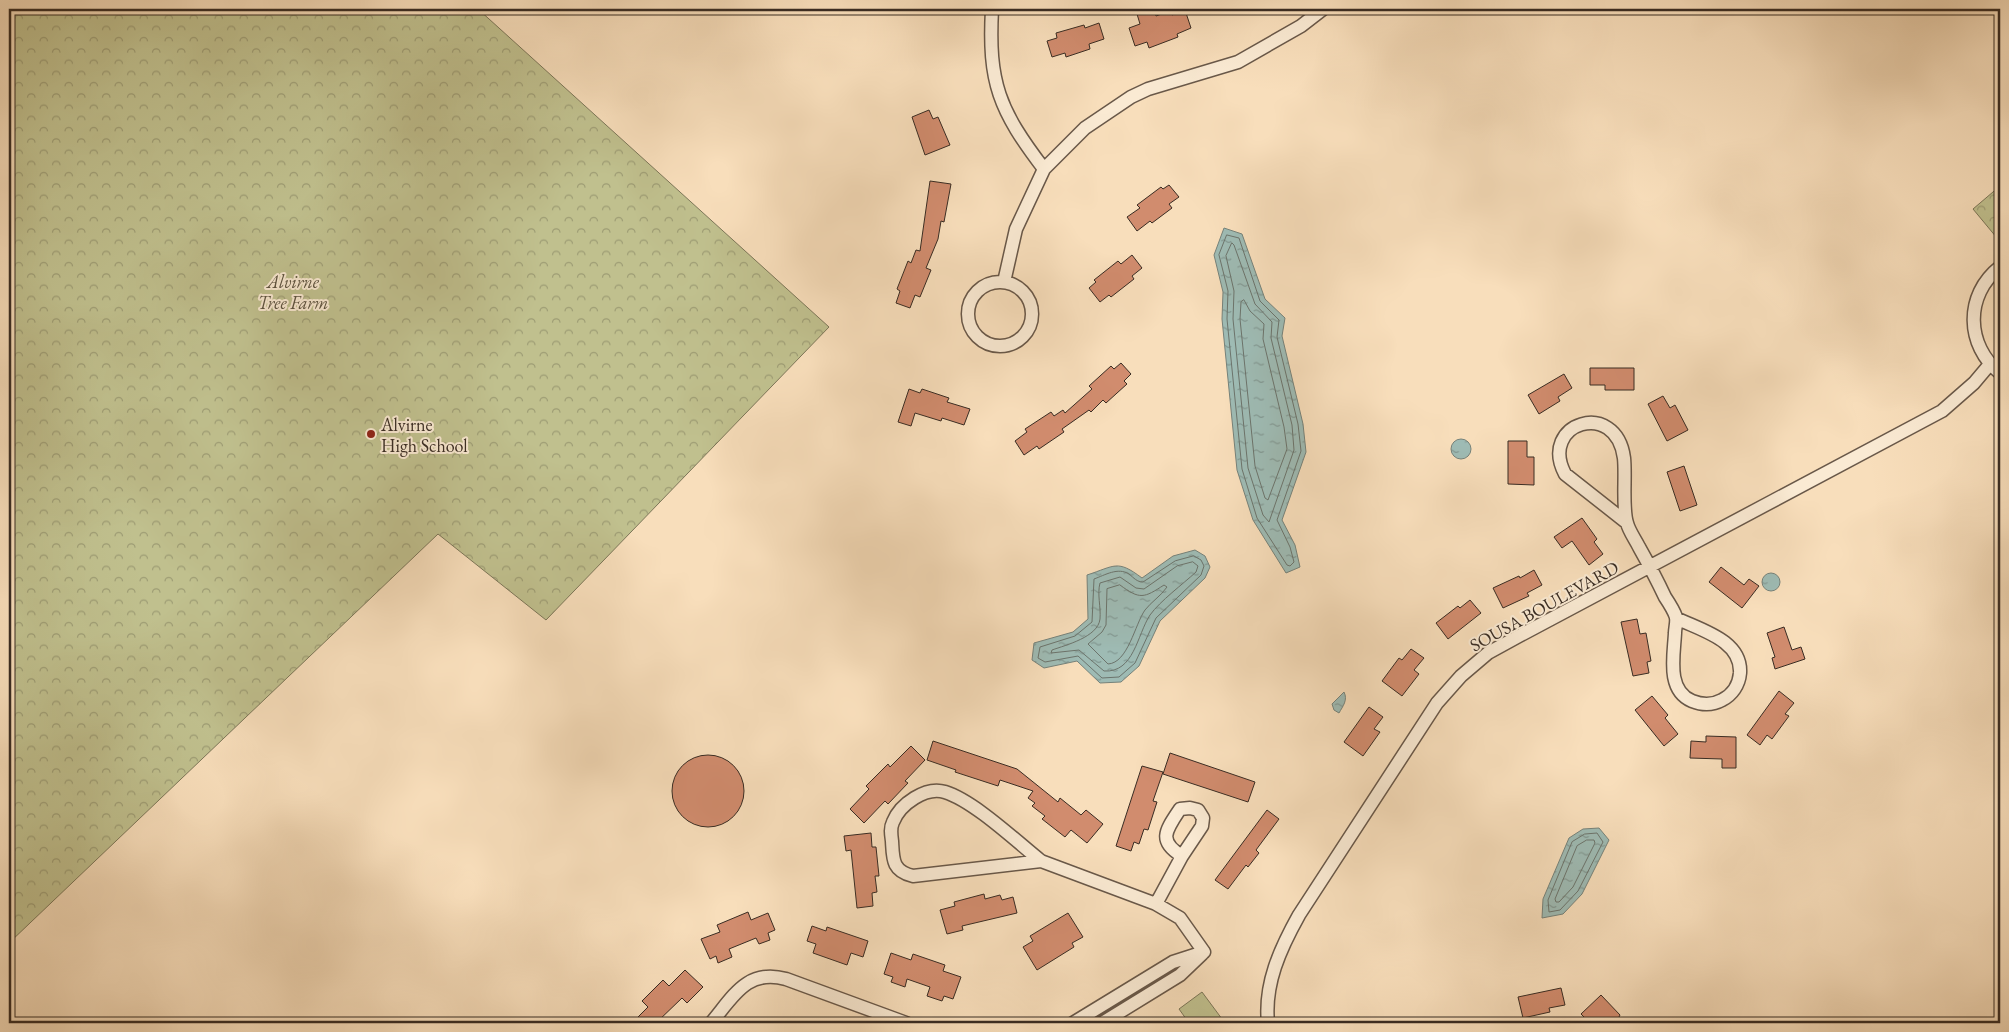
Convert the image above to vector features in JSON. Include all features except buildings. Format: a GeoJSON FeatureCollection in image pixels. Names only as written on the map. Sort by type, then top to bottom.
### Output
{"type":"FeatureCollection","features":[{"type":"Feature","properties":{"kind":"street"},"geometry":{"type":"LineString","coordinates":[[992,9],[991,60],[998,93],[1013,126],[1044,169]]}},
{"type":"Feature","properties":{"kind":"street"},"geometry":{"type":"LineString","coordinates":[[1004,282],[1016,229],[1044,169],[1085,128],[1132,97],[1148,89],[1238,62],[1286,35],[1323,9]]}},
{"type":"Feature","properties":{"kind":"street"},"geometry":{"type":"LineString","coordinates":[[2000,268],[1984,284],[1974,310],[1976,338],[1981,351],[1990,364],[2000,373]]}},
{"type":"Feature","properties":{"kind":"street"},"geometry":{"type":"LineString","coordinates":[[1004,282],[1014,285],[1023,291],[1029,300],[1032,310],[1032,321],[1025,335],[1012,344],[991,345],[974,333],[969,323],[970,303],[976,293],[984,286],[1004,282]]}},
{"type":"Feature","properties":{"kind":"street","name":"SOUSA BOULEVARD"},"geometry":{"type":"LineString","coordinates":[[1268,1023],[1271,978],[1284,940],[1437,703],[1461,676],[1488,653],[1942,411],[1974,383],[1990,364]]}},
{"type":"Feature","properties":{"kind":"street"},"geometry":{"type":"LineString","coordinates":[[1626,522],[1624,460],[1619,440],[1613,432],[1595,423],[1584,423],[1575,426],[1566,433],[1560,443],[1558,454],[1565,474],[1626,522],[1650,567],[1676,618],[1673,671],[1675,682],[1681,692],[1689,699],[1699,703],[1720,702],[1736,688],[1740,678],[1738,657],[1732,648],[1723,641],[1676,618]]}},
{"type":"Feature","properties":{"kind":"street"},"geometry":{"type":"LineString","coordinates":[[1041,861],[913,876],[900,871],[893,860],[891,827],[898,813],[918,796],[932,791],[947,793],[972,807],[1041,861],[1156,904],[1180,918],[1204,952]]}},
{"type":"Feature","properties":{"kind":"street"},"geometry":{"type":"LineString","coordinates":[[1156,904],[1182,856]]}},
{"type":"Feature","properties":{"kind":"street"},"geometry":{"type":"LineString","coordinates":[[1073,1023],[1173,962],[1204,952]]}},
{"type":"Feature","properties":{"kind":"street"},"geometry":{"type":"LineString","coordinates":[[1102,1023],[1180,975],[1204,952]]}},
{"type":"Feature","properties":{"kind":"street"},"geometry":{"type":"LineString","coordinates":[[711,1023],[744,984],[760,977],[769,976],[786,979],[906,1023]]}},
{"type":"Feature","properties":{"kind":"green space","name":"Alvirne Tree Farm"},"geometry":{"type":"Polygon","coordinates":[[[9,9],[478,9],[829,327],[546,620],[438,534],[9,943],[9,9]]]}},
{"type":"Feature","properties":{"kind":"green space"},"geometry":{"type":"Polygon","coordinates":[[[2000,186],[2000,235],[1997,238],[1973,209],[2000,186]]]}},
{"type":"Feature","properties":{"kind":"green space"},"geometry":{"type":"Polygon","coordinates":[[[1202,992],[1225,1023],[1189,1023],[1179,1009],[1202,992]]]}},
{"type":"Feature","properties":{"kind":"water"},"geometry":{"type":"Polygon","coordinates":[[[1224,228],[1242,234],[1265,299],[1285,318],[1282,336],[1303,424],[1306,452],[1282,520],[1295,545],[1300,567],[1286,573],[1253,520],[1237,470],[1222,319],[1223,292],[1214,255],[1224,228]]]}},
{"type":"Feature","properties":{"kind":"water"},"geometry":{"type":"Polygon","coordinates":[[[1461,439],[1468,442],[1471,449],[1468,456],[1461,459],[1454,456],[1451,449],[1454,442],[1461,439]]]}},
{"type":"Feature","properties":{"kind":"water"},"geometry":{"type":"Polygon","coordinates":[[[1195,550],[1205,556],[1210,567],[1205,578],[1160,621],[1139,666],[1121,682],[1100,683],[1077,661],[1044,668],[1032,660],[1034,643],[1073,632],[1088,619],[1087,575],[1110,567],[1121,566],[1142,578],[1173,556],[1195,550]]]}},
{"type":"Feature","properties":{"kind":"water"},"geometry":{"type":"Polygon","coordinates":[[[1771,573],[1777,576],[1780,582],[1777,588],[1771,591],[1765,588],[1762,582],[1765,576],[1771,573]]]}},
{"type":"Feature","properties":{"kind":"water"},"geometry":{"type":"Polygon","coordinates":[[[1344,692],[1345,700],[1339,713],[1334,710],[1332,704],[1344,692]]]}},
{"type":"Feature","properties":{"kind":"water"},"geometry":{"type":"Polygon","coordinates":[[[1599,828],[1609,840],[1582,894],[1563,914],[1542,918],[1543,899],[1569,838],[1583,829],[1599,828]]]}},
{"type":"Feature","properties":{"kind":"place","name":"Alvirne High School"},"geometry":{"type":"Point","coordinates":[371,434]}}]}
